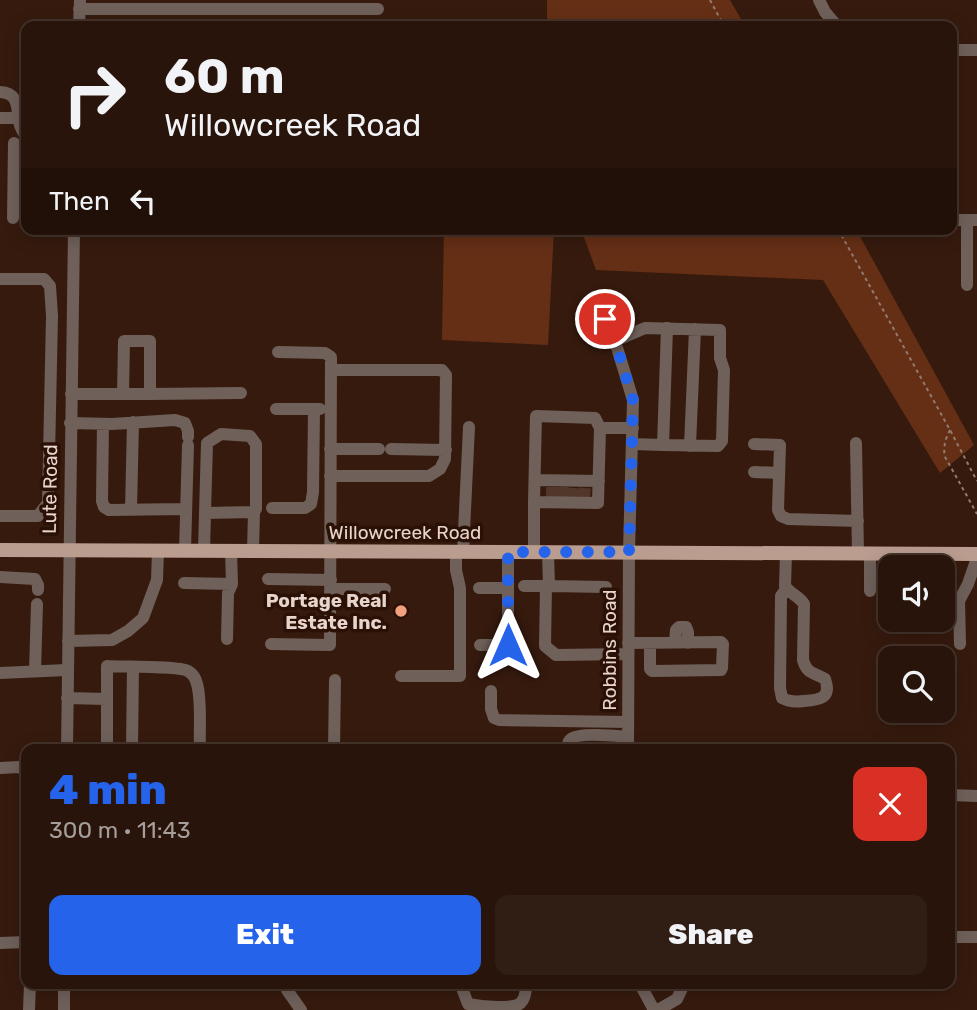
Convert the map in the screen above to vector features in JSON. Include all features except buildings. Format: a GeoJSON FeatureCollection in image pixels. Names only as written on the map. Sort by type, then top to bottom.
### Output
{"type":"FeatureCollection","features":[{"type":"Feature","properties":{"kind":"main road","name":"Willowcreek Road"},"geometry":{"type":"LineString","coordinates":[[0,550],[864,553],[977,556]]}},
{"type":"Feature","properties":{"kind":"street"},"geometry":{"type":"LineString","coordinates":[[819,0],[833,21]]}},
{"type":"Feature","properties":{"kind":"street"},"geometry":{"type":"LineString","coordinates":[[80,5],[378,9]]}},
{"type":"Feature","properties":{"kind":"street"},"geometry":{"type":"LineString","coordinates":[[957,50],[977,50]]}},
{"type":"Feature","properties":{"kind":"street"},"geometry":{"type":"LineString","coordinates":[[0,92],[7,92],[15,99],[21,128]]}},
{"type":"Feature","properties":{"kind":"street"},"geometry":{"type":"LineString","coordinates":[[0,118],[19,118]]}},
{"type":"Feature","properties":{"kind":"street"},"geometry":{"type":"LineString","coordinates":[[0,143],[20,143],[13,218]]}},
{"type":"Feature","properties":{"kind":"street"},"geometry":{"type":"LineString","coordinates":[[967,285],[972,220]]}},
{"type":"Feature","properties":{"kind":"street","name":"Lute Road"},"geometry":{"type":"LineString","coordinates":[[67,744],[74,235]]}},
{"type":"Feature","properties":{"kind":"street"},"geometry":{"type":"LineString","coordinates":[[0,279],[44,279],[50,286],[52,316],[48,503],[38,516],[0,516]]}},
{"type":"Feature","properties":{"kind":"street","name":"Robbins Road"},"geometry":{"type":"LineString","coordinates":[[594,297],[615,341],[633,400],[628,743]]}},
{"type":"Feature","properties":{"kind":"street"},"geometry":{"type":"LineString","coordinates":[[615,341],[645,328],[720,330],[720,358],[724,370],[722,441],[718,446],[632,444]]}},
{"type":"Feature","properties":{"kind":"street"},"geometry":{"type":"LineString","coordinates":[[663,445],[667,328]]}},
{"type":"Feature","properties":{"kind":"street"},"geometry":{"type":"LineString","coordinates":[[690,446],[695,329]]}},
{"type":"Feature","properties":{"kind":"street"},"geometry":{"type":"LineString","coordinates":[[123,394],[124,341],[150,341],[150,394]]}},
{"type":"Feature","properties":{"kind":"street"},"geometry":{"type":"LineString","coordinates":[[271,644],[330,645],[331,357],[325,353],[278,352]]}},
{"type":"Feature","properties":{"kind":"street"},"geometry":{"type":"LineString","coordinates":[[313,472],[429,476],[440,469],[445,459],[446,375],[442,370],[331,370]]}},
{"type":"Feature","properties":{"kind":"street"},"geometry":{"type":"LineString","coordinates":[[71,394],[241,393]]}},
{"type":"Feature","properties":{"kind":"street"},"geometry":{"type":"LineString","coordinates":[[276,409],[331,409]]}},
{"type":"Feature","properties":{"kind":"street"},"geometry":{"type":"LineString","coordinates":[[272,508],[305,508],[311,504],[313,409]]}},
{"type":"Feature","properties":{"kind":"street"},"geometry":{"type":"LineString","coordinates":[[535,480],[598,503],[600,428],[595,418],[536,416],[534,502],[547,586],[545,646],[556,655],[628,648],[650,643],[722,643],[722,668],[652,671],[650,643]]}},
{"type":"Feature","properties":{"kind":"street"},"geometry":{"type":"LineString","coordinates":[[71,423],[175,420],[185,423],[188,430],[185,551]]}},
{"type":"Feature","properties":{"kind":"street"},"geometry":{"type":"LineString","coordinates":[[131,510],[133,422]]}},
{"type":"Feature","properties":{"kind":"street"},"geometry":{"type":"LineString","coordinates":[[103,424],[104,508],[186,509]]}},
{"type":"Feature","properties":{"kind":"street"},"geometry":{"type":"LineString","coordinates":[[401,676],[460,676],[460,587],[456,570],[460,552],[469,426]]}},
{"type":"Feature","properties":{"kind":"street"},"geometry":{"type":"LineString","coordinates":[[600,428],[632,428]]}},
{"type":"Feature","properties":{"kind":"street"},"geometry":{"type":"LineString","coordinates":[[204,551],[207,443],[221,434],[250,436],[256,444],[253,551]]}},
{"type":"Feature","properties":{"kind":"street"},"geometry":{"type":"LineString","coordinates":[[856,443],[858,521],[870,591]]}},
{"type":"Feature","properties":{"kind":"street"},"geometry":{"type":"LineString","coordinates":[[754,444],[780,444],[778,510],[781,516],[788,519],[858,521]]}},
{"type":"Feature","properties":{"kind":"street"},"geometry":{"type":"LineString","coordinates":[[330,449],[446,450]]}},
{"type":"Feature","properties":{"kind":"street"},"geometry":{"type":"LineString","coordinates":[[754,472],[779,473]]}},
{"type":"Feature","properties":{"kind":"street"},"geometry":{"type":"LineString","coordinates":[[534,502],[599,481]]}},
{"type":"Feature","properties":{"kind":"street"},"geometry":{"type":"LineString","coordinates":[[205,513],[254,512]]}},
{"type":"Feature","properties":{"kind":"street"},"geometry":{"type":"LineString","coordinates":[[68,640],[112,640],[143,618],[157,580],[158,551]]}},
{"type":"Feature","properties":{"kind":"street"},"geometry":{"type":"LineString","coordinates":[[227,639],[228,593],[232,584],[231,551]]}},
{"type":"Feature","properties":{"kind":"street"},"geometry":{"type":"LineString","coordinates":[[480,645],[508,645],[508,552]]}},
{"type":"Feature","properties":{"kind":"street"},"geometry":{"type":"LineString","coordinates":[[786,553],[786,589],[781,596],[780,612],[782,698],[791,701],[818,700],[826,694],[827,683],[806,668],[803,660],[804,604],[786,589]]}},
{"type":"Feature","properties":{"kind":"street"},"geometry":{"type":"LineString","coordinates":[[960,644],[959,601],[977,556]]}},
{"type":"Feature","properties":{"kind":"street"},"geometry":{"type":"LineString","coordinates":[[0,577],[35,579],[38,584],[35,671]]}},
{"type":"Feature","properties":{"kind":"street"},"geometry":{"type":"LineString","coordinates":[[268,579],[385,589]]}},
{"type":"Feature","properties":{"kind":"street"},"geometry":{"type":"LineString","coordinates":[[184,583],[232,584]]}},
{"type":"Feature","properties":{"kind":"street"},"geometry":{"type":"LineString","coordinates":[[524,586],[606,587]]}},
{"type":"Feature","properties":{"kind":"street"},"geometry":{"type":"LineString","coordinates":[[479,588],[508,588]]}},
{"type":"Feature","properties":{"kind":"street"},"geometry":{"type":"LineString","coordinates":[[107,744],[107,666],[185,669],[194,676],[199,694],[200,744]]}},
{"type":"Feature","properties":{"kind":"street"},"geometry":{"type":"LineString","coordinates":[[132,744],[133,667]]}},
{"type":"Feature","properties":{"kind":"street"},"geometry":{"type":"LineString","coordinates":[[0,673],[67,670]]}},
{"type":"Feature","properties":{"kind":"street"},"geometry":{"type":"LineString","coordinates":[[334,744],[335,680]]}},
{"type":"Feature","properties":{"kind":"street"},"geometry":{"type":"LineString","coordinates":[[491,691],[491,709],[494,718],[499,720],[628,722]]}},
{"type":"Feature","properties":{"kind":"street"},"geometry":{"type":"LineString","coordinates":[[67,698],[107,699]]}},
{"type":"Feature","properties":{"kind":"street"},"geometry":{"type":"LineString","coordinates":[[568,744],[572,737],[583,735],[628,743]]}},
{"type":"Feature","properties":{"kind":"street"},"geometry":{"type":"LineString","coordinates":[[0,768],[21,769]]}},
{"type":"Feature","properties":{"kind":"street"},"geometry":{"type":"LineString","coordinates":[[955,796],[977,796]]}},
{"type":"Feature","properties":{"kind":"street"},"geometry":{"type":"LineString","coordinates":[[955,937],[977,937]]}},
{"type":"Feature","properties":{"kind":"street"},"geometry":{"type":"LineString","coordinates":[[0,943],[21,942]]}},
{"type":"Feature","properties":{"kind":"street"},"geometry":{"type":"LineString","coordinates":[[29,1010],[30,989]]}},
{"type":"Feature","properties":{"kind":"street"},"geometry":{"type":"LineString","coordinates":[[64,989],[64,1010]]}},
{"type":"Feature","properties":{"kind":"street"},"geometry":{"type":"LineString","coordinates":[[287,989],[301,1010]]}},
{"type":"Feature","properties":{"kind":"street"},"geometry":{"type":"LineString","coordinates":[[462,989],[468,1004],[479,1007],[516,1007],[522,1002],[526,989]]}},
{"type":"Feature","properties":{"kind":"street"},"geometry":{"type":"LineString","coordinates":[[643,989],[656,1010],[677,999],[682,989]]}},
{"type":"Feature","properties":{"kind":"path"},"geometry":{"type":"LineString","coordinates":[[710,0],[721,21]]}},
{"type":"Feature","properties":{"kind":"path"},"geometry":{"type":"LineString","coordinates":[[841,235],[977,481]]}},
{"type":"Feature","properties":{"kind":"path"},"geometry":{"type":"LineString","coordinates":[[950,430],[945,441],[944,455],[977,514]]}},
{"type":"Feature","properties":{"kind":"path"},"geometry":{"type":"LineString","coordinates":[[970,467],[976,466]]}},
{"type":"Feature","properties":{"kind":"shaded area"},"geometry":{"type":"Polygon","coordinates":[[[547,0],[730,0],[742,21],[547,21],[547,0]]]}},
{"type":"Feature","properties":{"kind":"shaded area"},"geometry":{"type":"Polygon","coordinates":[[[444,235],[554,235],[548,345],[442,340],[444,235]]]}},
{"type":"Feature","properties":{"kind":"shaded area"},"geometry":{"type":"Polygon","coordinates":[[[583,235],[859,235],[974,445],[940,473],[823,280],[596,270],[583,235]]]}},
{"type":"Feature","properties":{"kind":"tunnel"},"geometry":{"type":"LineString","coordinates":[[552,487],[552,498]]}},
{"type":"Feature","properties":{"kind":"tunnel"},"geometry":{"type":"LineString","coordinates":[[562,487],[562,498]]}},
{"type":"Feature","properties":{"kind":"tunnel"},"geometry":{"type":"LineString","coordinates":[[573,498],[574,488]]}},
{"type":"Feature","properties":{"kind":"tunnel"},"geometry":{"type":"LineString","coordinates":[[584,498],[585,488]]}},
{"type":"Feature","properties":{"kind":"place","name":"Portage Real Estate Inc."},"geometry":{"type":"Point","coordinates":[401,611]}},
{"type":"Feature","properties":{"kind":"route"},"geometry":{"type":"LineString","coordinates":[[508,645],[508,552],[629,552],[633,400],[615,341],[605,319]]}}]}
